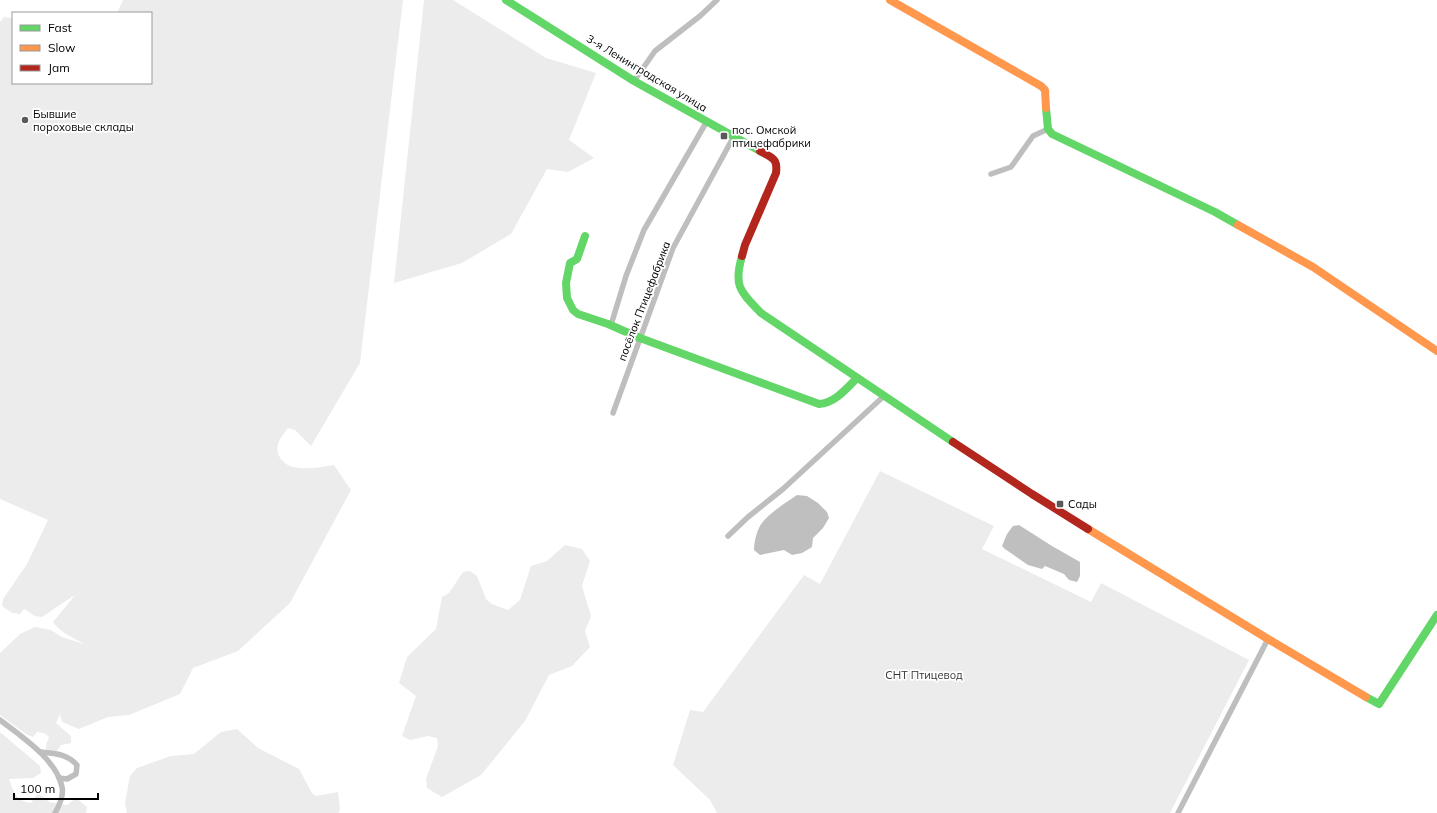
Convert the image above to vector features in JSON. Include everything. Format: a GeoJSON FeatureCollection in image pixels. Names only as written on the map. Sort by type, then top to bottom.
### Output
{"type":"FeatureCollection","features":[{"type":"Feature","properties":{"kind":"street","name":"3-я Ленинградская улица"},"geometry":{"type":"LineString","coordinates":[[506,0],[634,81],[774,159],[777,165],[776,174],[739,261],[738,282],[742,292],[761,313],[857,378]]}},
{"type":"Feature","properties":{"kind":"street"},"geometry":{"type":"LineString","coordinates":[[634,81],[655,51],[700,16],[717,0]]}},
{"type":"Feature","properties":{"kind":"street"},"geometry":{"type":"LineString","coordinates":[[890,0],[1041,86],[1045,90],[1047,98],[1048,129],[1052,134],[1215,212],[1313,267],[1437,351]]}},
{"type":"Feature","properties":{"kind":"street"},"geometry":{"type":"LineString","coordinates":[[611,325],[626,276],[644,230],[707,121]]}},
{"type":"Feature","properties":{"kind":"street"},"geometry":{"type":"LineString","coordinates":[[991,174],[1011,167],[1033,136],[1048,129]]}},
{"type":"Feature","properties":{"kind":"street","name":"посёлок Птицефабрика"},"geometry":{"type":"LineString","coordinates":[[613,413],[673,248],[734,136]]}},
{"type":"Feature","properties":{"kind":"street"},"geometry":{"type":"LineString","coordinates":[[585,236],[577,259],[570,263],[567,270],[566,280],[566,291],[572,309],[578,314],[611,325],[640,338],[819,404],[828,404],[857,378],[1032,494],[1268,639],[1379,704],[1437,615]]}},
{"type":"Feature","properties":{"kind":"street"},"geometry":{"type":"LineString","coordinates":[[728,536],[884,396]]}},
{"type":"Feature","properties":{"kind":"street"},"geometry":{"type":"LineString","coordinates":[[1178,813],[1268,639]]}},
{"type":"Feature","properties":{"kind":"street"},"geometry":{"type":"LineString","coordinates":[[0,720],[40,752],[59,778],[63,788],[61,801],[55,813]]}},
{"type":"Feature","properties":{"kind":"street"},"geometry":{"type":"LineString","coordinates":[[40,752],[62,755],[71,758],[78,765],[76,774],[67,780],[59,778]]}},
{"type":"Feature","properties":{"kind":"green space"},"geometry":{"type":"Polygon","coordinates":[[[123,0],[403,0],[360,363],[311,446],[295,430],[288,428],[280,440],[277,448],[283,461],[293,467],[308,468],[334,465],[351,490],[290,603],[238,651],[193,668],[180,694],[129,715],[108,717],[79,729],[62,722],[60,714],[56,723],[71,736],[71,743],[61,745],[56,752],[46,751],[46,745],[49,737],[44,733],[37,732],[33,737],[26,734],[0,715],[0,653],[20,634],[35,627],[51,630],[62,637],[84,644],[63,632],[53,622],[75,595],[42,617],[35,616],[24,609],[20,614],[12,613],[2,606],[3,599],[27,564],[48,520],[0,499],[0,22],[4,17],[12,18],[12,84],[152,84],[152,12],[117,12],[123,0]]]}},
{"type":"Feature","properties":{"kind":"green space"},"geometry":{"type":"Polygon","coordinates":[[[424,0],[453,0],[546,58],[596,73],[569,140],[594,158],[568,172],[547,169],[511,234],[462,263],[394,283],[424,0]]]}},
{"type":"Feature","properties":{"kind":"green space","name":"СНТ Птицевод"},"geometry":{"type":"Polygon","coordinates":[[[880,471],[994,526],[982,549],[1091,602],[1101,583],[1249,660],[1170,813],[717,813],[710,800],[673,765],[690,710],[703,712],[804,575],[820,584],[880,471]]]}},
{"type":"Feature","properties":{"kind":"green space"},"geometry":{"type":"Polygon","coordinates":[[[565,545],[582,549],[590,561],[582,586],[591,616],[585,631],[590,647],[572,666],[549,675],[525,721],[481,775],[442,797],[427,788],[426,779],[438,746],[437,738],[428,736],[410,740],[402,736],[416,696],[399,683],[407,657],[436,629],[442,597],[449,593],[463,572],[470,571],[477,576],[486,599],[492,604],[508,610],[520,600],[531,566],[547,561],[565,545]]]}},
{"type":"Feature","properties":{"kind":"green space"},"geometry":{"type":"Polygon","coordinates":[[[237,729],[258,748],[299,769],[312,793],[316,796],[338,792],[340,810],[338,813],[127,813],[125,803],[130,776],[137,768],[171,756],[194,754],[221,732],[237,729]]]}},
{"type":"Feature","properties":{"kind":"green space"},"geometry":{"type":"Polygon","coordinates":[[[0,732],[40,766],[41,773],[33,778],[9,779],[16,795],[19,798],[31,803],[38,793],[49,802],[67,805],[76,798],[87,807],[86,813],[0,813],[0,732]]]}},
{"type":"Feature","properties":{"kind":"shaded area"},"geometry":{"type":"Polygon","coordinates":[[[797,495],[807,496],[818,503],[827,512],[829,518],[823,528],[813,538],[812,547],[802,553],[792,555],[784,550],[760,555],[754,550],[756,536],[760,526],[765,519],[797,495]]]}},
{"type":"Feature","properties":{"kind":"shaded area"},"geometry":{"type":"Polygon","coordinates":[[[1019,525],[1080,562],[1080,576],[1077,582],[1069,580],[1064,574],[1045,566],[1042,569],[1028,565],[1005,549],[1002,546],[1007,534],[1013,526],[1019,525]]]}},
{"type":"Feature","properties":{"kind":"traffic: fast"},"geometry":{"type":"LineString","coordinates":[[506,0],[634,81],[760,151]]}},
{"type":"Feature","properties":{"kind":"traffic: fast"},"geometry":{"type":"LineString","coordinates":[[1046,108],[1048,129],[1052,134],[1215,212],[1238,225]]}},
{"type":"Feature","properties":{"kind":"traffic: fast"},"geometry":{"type":"LineString","coordinates":[[585,236],[577,259],[570,263],[566,283],[567,298],[573,310],[578,314],[819,404],[835,398],[857,378]]}},
{"type":"Feature","properties":{"kind":"traffic: fast"},"geometry":{"type":"LineString","coordinates":[[742,256],[739,266],[739,282],[748,300],[761,313],[953,442]]}},
{"type":"Feature","properties":{"kind":"traffic: fast"},"geometry":{"type":"LineString","coordinates":[[1366,697],[1379,704],[1437,615]]}},
{"type":"Feature","properties":{"kind":"traffic: slow"},"geometry":{"type":"LineString","coordinates":[[890,0],[1041,86],[1045,90],[1046,108]]}},
{"type":"Feature","properties":{"kind":"traffic: slow"},"geometry":{"type":"LineString","coordinates":[[1238,225],[1313,267],[1437,351]]}},
{"type":"Feature","properties":{"kind":"traffic: slow"},"geometry":{"type":"LineString","coordinates":[[1088,529],[1366,697]]}},
{"type":"Feature","properties":{"kind":"traffic: jam"},"geometry":{"type":"LineString","coordinates":[[742,256],[745,245],[776,173],[775,161],[760,151]]}},
{"type":"Feature","properties":{"kind":"traffic: jam"},"geometry":{"type":"LineString","coordinates":[[953,442],[1088,529]]}},
{"type":"Feature","properties":{"kind":"place","name":"Бывшие пороховые склады"},"geometry":{"type":"Point","coordinates":[25,120]}},
{"type":"Feature","properties":{"kind":"place","name":"пос. Омской птицефабрики"},"geometry":{"type":"Point","coordinates":[724,136]}},
{"type":"Feature","properties":{"kind":"place","name":"Сады"},"geometry":{"type":"Point","coordinates":[1060,504]}}]}
